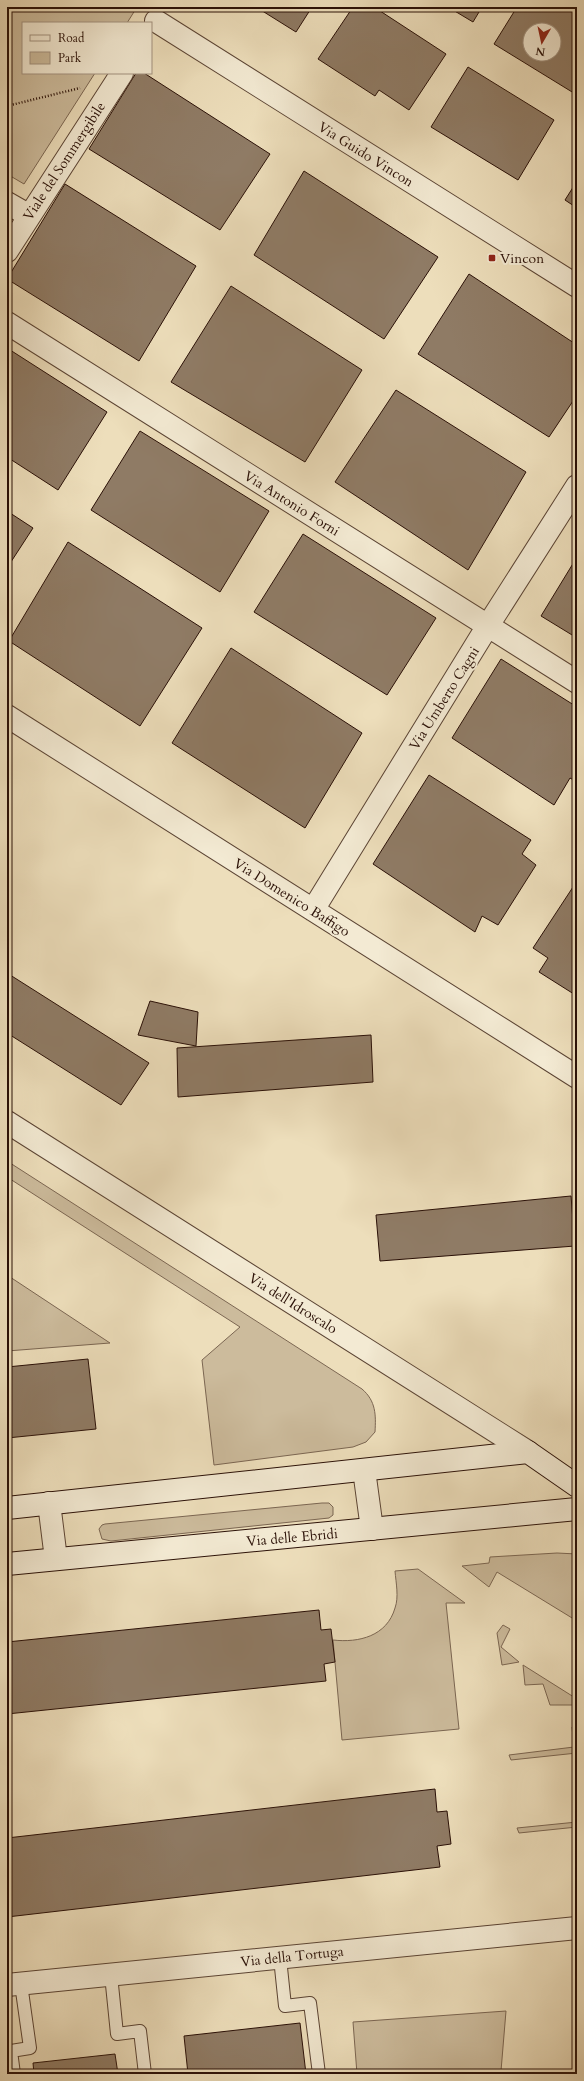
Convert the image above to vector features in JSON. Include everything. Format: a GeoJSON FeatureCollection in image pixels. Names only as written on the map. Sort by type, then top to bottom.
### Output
{"type":"FeatureCollection","features":[{"type":"Feature","properties":{"kind":"street","name":"Via Guido Vincon"},"geometry":{"type":"LineString","coordinates":[[157,19],[577,286]]}},
{"type":"Feature","properties":{"kind":"street","name":"Viale del Sommergibile"},"geometry":{"type":"LineString","coordinates":[[7,251],[28,216],[121,74]]}},
{"type":"Feature","properties":{"kind":"street"},"geometry":{"type":"LineString","coordinates":[[7,202],[28,216]]}},
{"type":"Feature","properties":{"kind":"street","name":"Via Antonio Forni"},"geometry":{"type":"LineString","coordinates":[[7,323],[577,682]]}},
{"type":"Feature","properties":{"kind":"street","name":"Via Umberto Cagni"},"geometry":{"type":"LineString","coordinates":[[313,910],[488,626],[577,486]]}},
{"type":"Feature","properties":{"kind":"street","name":"Via Domenico Baffigo"},"geometry":{"type":"LineString","coordinates":[[7,716],[577,1077]]}},
{"type":"Feature","properties":{"kind":"street","name":"Via dell'Idroscalo"},"geometry":{"type":"LineString","coordinates":[[7,1122],[528,1452],[577,1486]]}},
{"type":"Feature","properties":{"kind":"street"},"geometry":{"type":"LineString","coordinates":[[7,1508],[528,1452]]}},
{"type":"Feature","properties":{"kind":"street"},"geometry":{"type":"LineString","coordinates":[[364,1470],[372,1529]]}},
{"type":"Feature","properties":{"kind":"street"},"geometry":{"type":"LineString","coordinates":[[49,1503],[56,1559]]}},
{"type":"Feature","properties":{"kind":"street","name":"Via delle Ebridi"},"geometry":{"type":"LineString","coordinates":[[7,1564],[577,1509]]}},
{"type":"Feature","properties":{"kind":"street","name":"Via della Tortuga"},"geometry":{"type":"LineString","coordinates":[[14,1984],[577,1928]]}},
{"type":"Feature","properties":{"kind":"lane"},"geometry":{"type":"LineString","coordinates":[[280,1958],[285,2006],[310,2003],[319,2074]]}},
{"type":"Feature","properties":{"kind":"lane"},"geometry":{"type":"LineString","coordinates":[[111,1975],[117,2034],[140,2031],[145,2074]]}},
{"type":"Feature","properties":{"kind":"lane"},"geometry":{"type":"LineString","coordinates":[[14,1984],[30,2048],[11,2051],[14,2074]]}},
{"type":"Feature","properties":{"kind":"path"},"geometry":{"type":"LineString","coordinates":[[7,106],[86,87]]}},
{"type":"Feature","properties":{"kind":"green space"},"geometry":{"type":"Polygon","coordinates":[[[7,7],[137,7],[128,22],[22,22],[22,74],[94,74],[24,184],[7,174],[7,7]]]}},
{"type":"Feature","properties":{"kind":"green space"},"geometry":{"type":"Polygon","coordinates":[[[7,1161],[362,1389],[373,1403],[375,1432],[366,1442],[353,1447],[214,1465],[202,1360],[240,1327],[7,1177],[7,1161]]]}},
{"type":"Feature","properties":{"kind":"green space"},"geometry":{"type":"Polygon","coordinates":[[[7,1275],[110,1343],[7,1351],[7,1275]]]}},
{"type":"Feature","properties":{"kind":"green space"},"geometry":{"type":"Polygon","coordinates":[[[329,1503],[333,1507],[333,1515],[329,1518],[111,1541],[102,1539],[99,1529],[105,1524],[329,1503]]]}},
{"type":"Feature","properties":{"kind":"green space"},"geometry":{"type":"Polygon","coordinates":[[[557,1553],[577,1554],[577,1621],[497,1572],[489,1587],[462,1566],[489,1563],[490,1557],[557,1553]]]}},
{"type":"Feature","properties":{"kind":"green space"},"geometry":{"type":"Polygon","coordinates":[[[418,1569],[465,1603],[446,1603],[459,1729],[342,1740],[333,1640],[343,1641],[362,1639],[379,1631],[391,1618],[395,1608],[397,1590],[395,1571],[418,1569]]]}},
{"type":"Feature","properties":{"kind":"green space"},"geometry":{"type":"Polygon","coordinates":[[[503,1625],[510,1629],[501,1647],[519,1662],[502,1665],[497,1633],[503,1625]]]}},
{"type":"Feature","properties":{"kind":"green space"},"geometry":{"type":"Polygon","coordinates":[[[523,1665],[577,1699],[577,1705],[550,1705],[543,1684],[525,1685],[523,1665]]]}},
{"type":"Feature","properties":{"kind":"green space"},"geometry":{"type":"Polygon","coordinates":[[[572,1727],[577,1730],[577,1753],[511,1760],[509,1755],[574,1747],[572,1727]]]}},
{"type":"Feature","properties":{"kind":"green space"},"geometry":{"type":"Polygon","coordinates":[[[577,1822],[577,1827],[519,1833],[517,1828],[577,1822]]]}},
{"type":"Feature","properties":{"kind":"green space"},"geometry":{"type":"Polygon","coordinates":[[[506,2011],[501,2071],[505,2074],[357,2074],[353,2022],[506,2011]]]}},
{"type":"Feature","properties":{"kind":"building"},"geometry":{"type":"Polygon","coordinates":[[[256,7],[312,7],[296,32],[256,7]]]}},
{"type":"Feature","properties":{"kind":"building"},"geometry":{"type":"Polygon","coordinates":[[[353,7],[374,7],[446,54],[409,110],[379,90],[375,96],[318,59],[353,7]]]}},
{"type":"Feature","properties":{"kind":"building"},"geometry":{"type":"Polygon","coordinates":[[[448,7],[482,7],[473,22],[448,7]]]}},
{"type":"Feature","properties":{"kind":"building"},"geometry":{"type":"Polygon","coordinates":[[[517,7],[568,7],[577,13],[577,95],[523,62],[562,62],[562,22],[522,22],[522,61],[494,44],[517,7]]]}},
{"type":"Feature","properties":{"kind":"building"},"geometry":{"type":"Polygon","coordinates":[[[468,67],[554,120],[518,180],[431,127],[468,67]]]}},
{"type":"Feature","properties":{"kind":"building"},"geometry":{"type":"Polygon","coordinates":[[[135,74],[146,74],[270,154],[220,230],[89,149],[135,74]]]}},
{"type":"Feature","properties":{"kind":"building"},"geometry":{"type":"Polygon","coordinates":[[[304,171],[438,257],[384,339],[254,255],[304,171]]]}},
{"type":"Feature","properties":{"kind":"building"},"geometry":{"type":"Polygon","coordinates":[[[577,181],[577,208],[565,200],[577,181]]]}},
{"type":"Feature","properties":{"kind":"building"},"geometry":{"type":"Polygon","coordinates":[[[65,184],[196,266],[139,361],[7,279],[65,184]]]}},
{"type":"Feature","properties":{"kind":"building"},"geometry":{"type":"Polygon","coordinates":[[[469,274],[577,345],[577,395],[549,437],[418,354],[469,274]]]}},
{"type":"Feature","properties":{"kind":"building"},"geometry":{"type":"Polygon","coordinates":[[[231,286],[362,370],[305,462],[171,382],[231,286]]]}},
{"type":"Feature","properties":{"kind":"building"},"geometry":{"type":"Polygon","coordinates":[[[7,348],[107,412],[58,490],[7,457],[7,348]]]}},
{"type":"Feature","properties":{"kind":"building"},"geometry":{"type":"Polygon","coordinates":[[[396,390],[526,472],[468,570],[335,482],[396,390]]]}},
{"type":"Feature","properties":{"kind":"building"},"geometry":{"type":"Polygon","coordinates":[[[140,431],[269,511],[220,592],[91,510],[140,431]]]}},
{"type":"Feature","properties":{"kind":"building"},"geometry":{"type":"Polygon","coordinates":[[[7,511],[33,528],[7,568],[7,511]]]}},
{"type":"Feature","properties":{"kind":"building"},"geometry":{"type":"Polygon","coordinates":[[[303,534],[436,618],[387,695],[254,612],[303,534]]]}},
{"type":"Feature","properties":{"kind":"building"},"geometry":{"type":"Polygon","coordinates":[[[68,542],[202,628],[140,726],[9,641],[68,542]]]}},
{"type":"Feature","properties":{"kind":"building"},"geometry":{"type":"Polygon","coordinates":[[[577,557],[577,638],[541,616],[577,557]]]}},
{"type":"Feature","properties":{"kind":"building"},"geometry":{"type":"Polygon","coordinates":[[[231,648],[362,733],[305,828],[172,743],[231,648]]]}},
{"type":"Feature","properties":{"kind":"building"},"geometry":{"type":"Polygon","coordinates":[[[501,659],[577,707],[577,782],[570,778],[554,805],[452,738],[501,659]]]}},
{"type":"Feature","properties":{"kind":"building"},"geometry":{"type":"Polygon","coordinates":[[[429,775],[531,840],[522,854],[536,865],[498,925],[482,916],[475,932],[373,864],[429,775]]]}},
{"type":"Feature","properties":{"kind":"building"},"geometry":{"type":"Polygon","coordinates":[[[573,887],[577,890],[577,996],[539,972],[548,958],[533,948],[573,887]]]}},
{"type":"Feature","properties":{"kind":"building"},"geometry":{"type":"Polygon","coordinates":[[[7,973],[149,1063],[121,1105],[7,1033],[7,973]]]}},
{"type":"Feature","properties":{"kind":"building"},"geometry":{"type":"Polygon","coordinates":[[[150,1001],[198,1012],[196,1046],[138,1035],[150,1001]]]}},
{"type":"Feature","properties":{"kind":"building"},"geometry":{"type":"Polygon","coordinates":[[[371,1035],[373,1082],[178,1097],[177,1048],[371,1035]]]}},
{"type":"Feature","properties":{"kind":"building"},"geometry":{"type":"Polygon","coordinates":[[[571,1196],[575,1246],[380,1261],[376,1215],[571,1196]]]}},
{"type":"Feature","properties":{"kind":"building"},"geometry":{"type":"Polygon","coordinates":[[[88,1359],[96,1429],[7,1438],[7,1367],[88,1359]]]}},
{"type":"Feature","properties":{"kind":"building"},"geometry":{"type":"Polygon","coordinates":[[[319,1610],[321,1630],[331,1629],[335,1662],[324,1664],[326,1681],[7,1714],[7,1642],[319,1610]]]}},
{"type":"Feature","properties":{"kind":"building"},"geometry":{"type":"Polygon","coordinates":[[[435,1789],[437,1812],[447,1811],[451,1844],[437,1846],[440,1867],[7,1917],[7,1838],[435,1789]]]}},
{"type":"Feature","properties":{"kind":"building"},"geometry":{"type":"Polygon","coordinates":[[[300,2023],[306,2074],[188,2074],[184,2036],[300,2023]]]}},
{"type":"Feature","properties":{"kind":"building"},"geometry":{"type":"Polygon","coordinates":[[[115,2054],[118,2074],[34,2074],[33,2063],[115,2054]]]}},
{"type":"Feature","properties":{"kind":"place","name":"Vincon"},"geometry":{"type":"Point","coordinates":[492,258]}}]}
